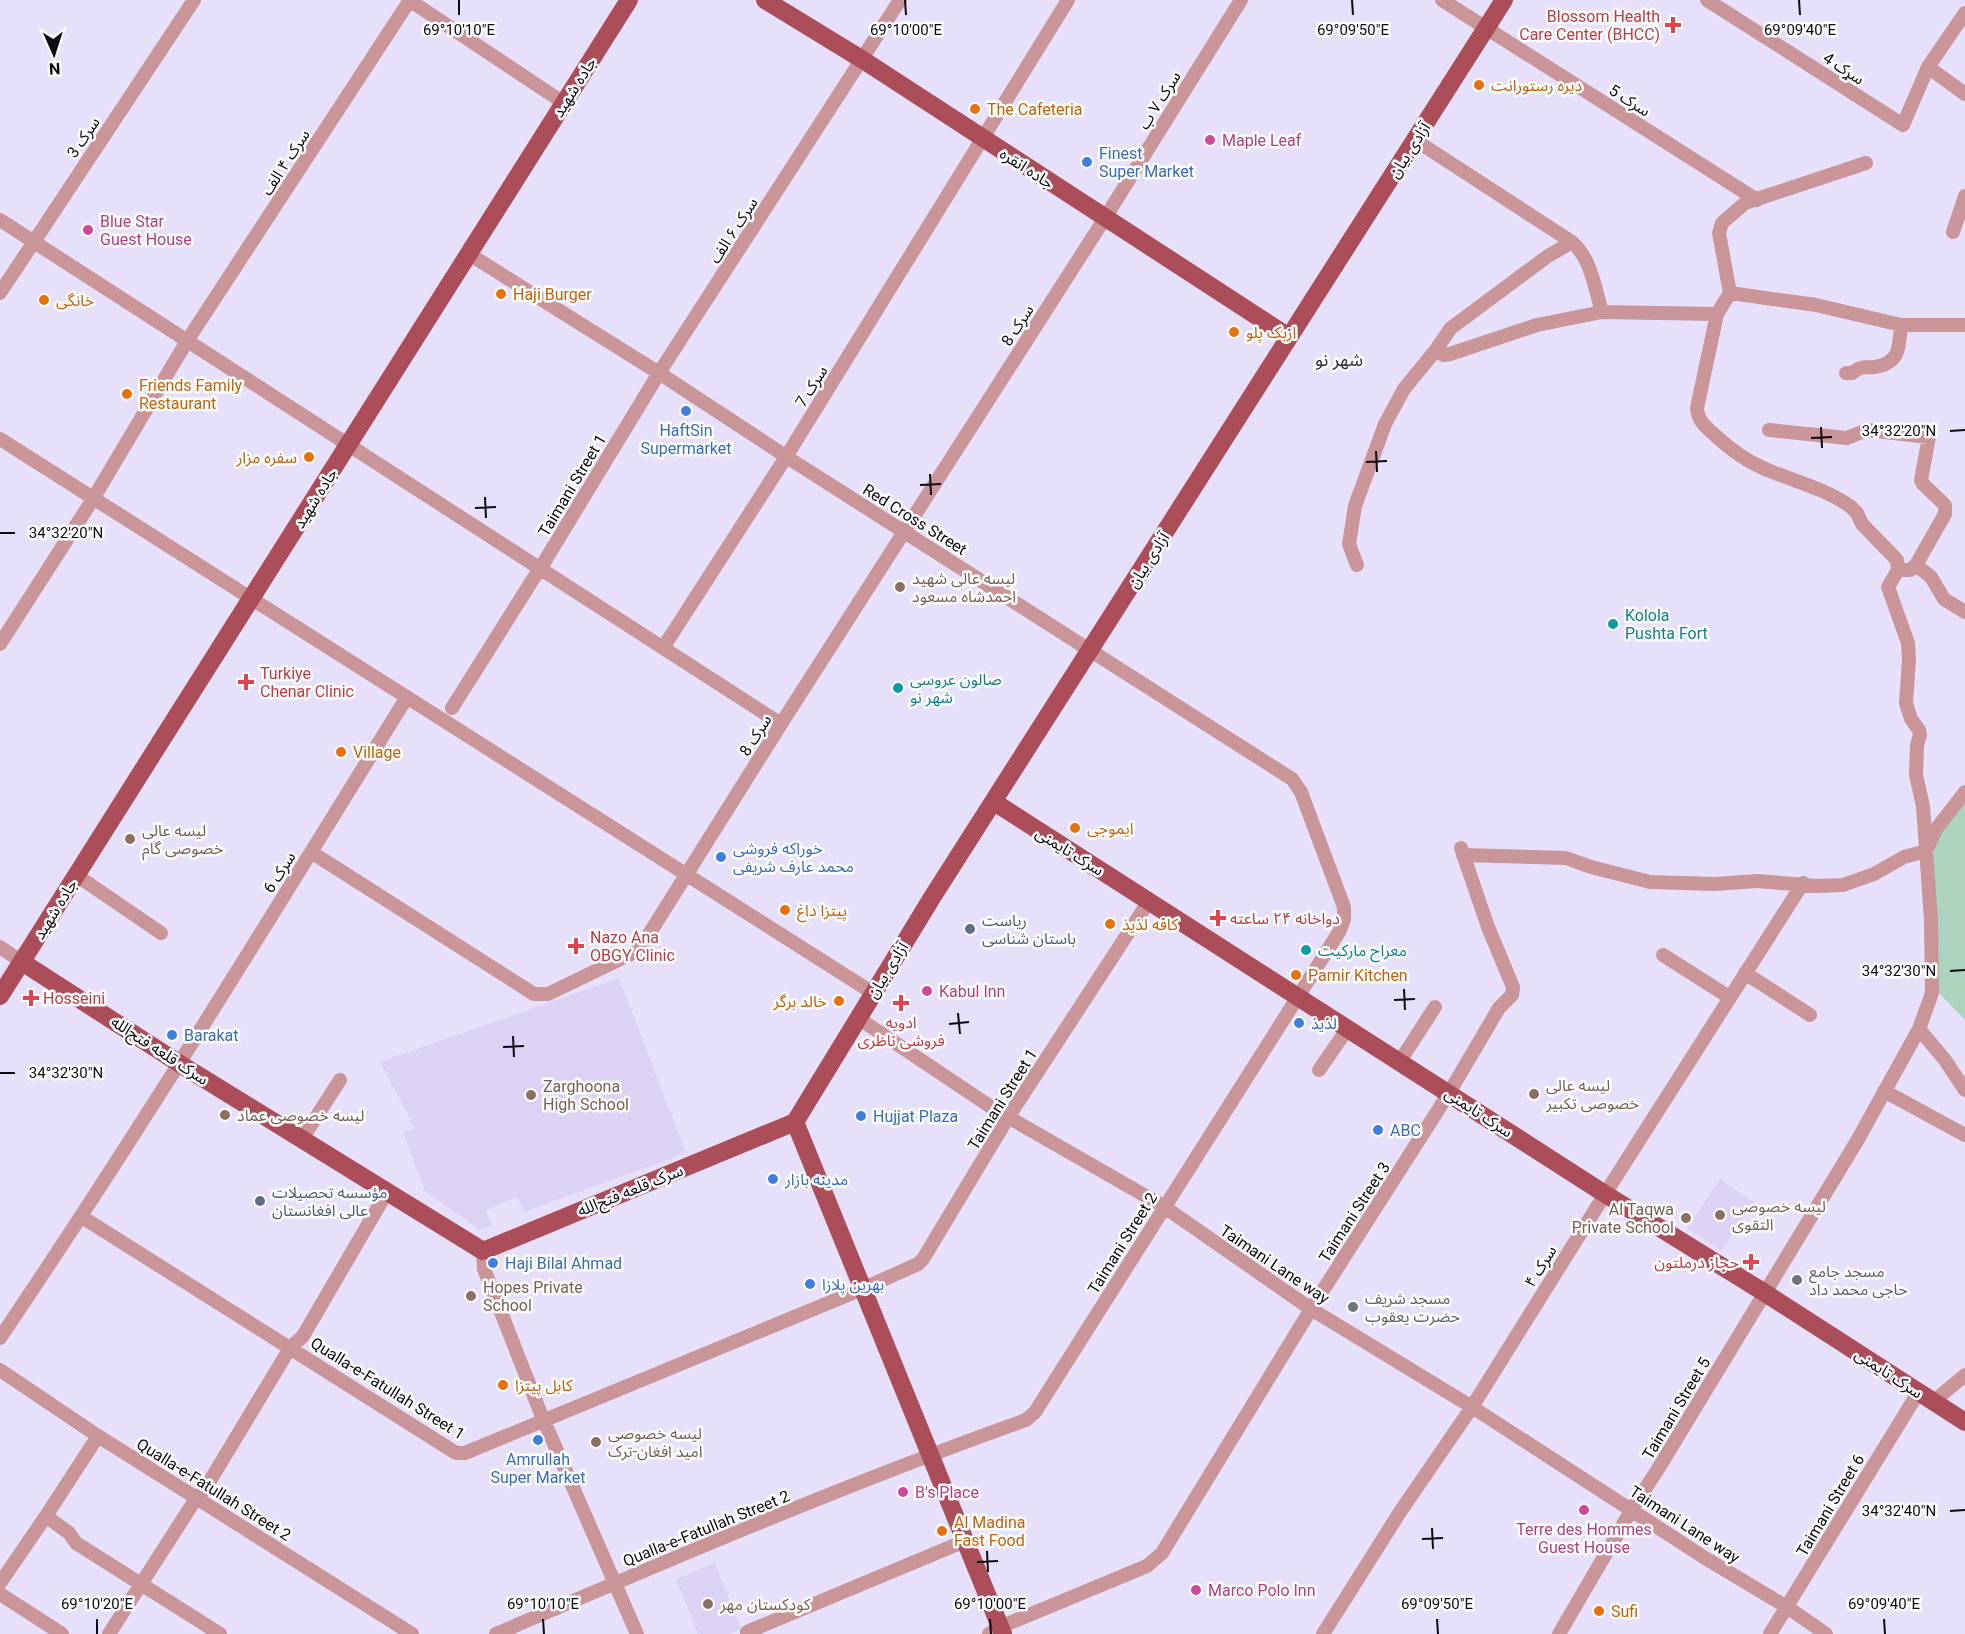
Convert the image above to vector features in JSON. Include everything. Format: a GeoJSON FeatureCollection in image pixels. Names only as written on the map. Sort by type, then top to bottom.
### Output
{"type":"FeatureCollection","features":[{"type":"Feature","properties":{"kind":"main road","name":"جاده شهید"},"geometry":{"type":"LineString","coordinates":[[0,996],[629,0]]}},
{"type":"Feature","properties":{"kind":"main road","name":"جاده انقره"},"geometry":{"type":"LineString","coordinates":[[765,0],[863,60],[1288,337]]}},
{"type":"Feature","properties":{"kind":"main road","name":"آزادی بیان"},"geometry":{"type":"LineString","coordinates":[[795,1122],[873,993],[1504,0]]}},
{"type":"Feature","properties":{"kind":"main road","name":"سرک تایمنی"},"geometry":{"type":"LineString","coordinates":[[994,802],[1965,1422]]}},
{"type":"Feature","properties":{"kind":"main road","name":"سرک قلعه فتح‌الله"},"geometry":{"type":"LineString","coordinates":[[22,962],[180,1064],[483,1251],[795,1122]]}},
{"type":"Feature","properties":{"kind":"main road"},"geometry":{"type":"LineString","coordinates":[[795,1122],[931,1454],[997,1632]]}},
{"type":"Feature","properties":{"kind":"street","name":"سرک 3"},"geometry":{"type":"LineString","coordinates":[[0,293],[194,0]]}},
{"type":"Feature","properties":{"kind":"street"},"geometry":{"type":"LineString","coordinates":[[410,0],[564,103]]}},
{"type":"Feature","properties":{"kind":"street","name":"سرک ۴ الف"},"geometry":{"type":"LineString","coordinates":[[0,644],[93,499],[188,341],[410,0]]}},
{"type":"Feature","properties":{"kind":"street","name":"سرک ۶ الف"},"geometry":{"type":"LineString","coordinates":[[631,419],[900,0]]}},
{"type":"Feature","properties":{"kind":"street"},"geometry":{"type":"LineString","coordinates":[[982,138],[1068,0]]}},
{"type":"Feature","properties":{"kind":"street","name":"سرک ۷ ب"},"geometry":{"type":"LineString","coordinates":[[1105,218],[1241,0]]}},
{"type":"Feature","properties":{"kind":"street","name":"سرک 5"},"geometry":{"type":"LineString","coordinates":[[1442,0],[1757,200]]}},
{"type":"Feature","properties":{"kind":"street","name":"سړک 4"},"geometry":{"type":"LineString","coordinates":[[1707,0],[1903,125],[1928,66]]}},
{"type":"Feature","properties":{"kind":"street"},"geometry":{"type":"LineString","coordinates":[[1965,12],[1928,66],[1965,94]]}},
{"type":"Feature","properties":{"kind":"street","name":"سرک 7"},"geometry":{"type":"LineString","coordinates":[[663,648],[786,457],[982,138]]}},
{"type":"Feature","properties":{"kind":"street"},"geometry":{"type":"LineString","coordinates":[[1415,140],[1580,248],[1602,312]]}},
{"type":"Feature","properties":{"kind":"street"},"geometry":{"type":"LineString","coordinates":[[1769,430],[1847,438],[1867,430],[1929,437],[1921,480],[1940,499],[1946,509],[1916,565],[1910,570],[1898,570],[1897,560],[1862,524],[1851,507],[1801,482],[1743,458],[1698,418],[1697,408],[1717,314],[1730,293],[1719,233],[1722,223],[1740,207],[1866,163]]}},
{"type":"Feature","properties":{"kind":"street"},"geometry":{"type":"LineString","coordinates":[[1953,232],[1965,196]]}},
{"type":"Feature","properties":{"kind":"street","name":"سرک 8"},"geometry":{"type":"LineString","coordinates":[[311,852],[534,994],[541,995],[561,989],[639,950],[1105,218]]}},
{"type":"Feature","properties":{"kind":"street"},"geometry":{"type":"LineString","coordinates":[[0,220],[781,724]]}},
{"type":"Feature","properties":{"kind":"street"},"geometry":{"type":"LineString","coordinates":[[1357,565],[1349,544],[1355,506],[1385,424],[1404,389],[1451,328],[1548,256],[1572,242]]}},
{"type":"Feature","properties":{"kind":"street","name":"Red Cross Street"},"geometry":{"type":"LineString","coordinates":[[469,254],[659,373],[786,457],[1292,779],[1301,792],[1344,907],[1344,920],[1339,932],[1298,996]]}},
{"type":"Feature","properties":{"kind":"street"},"geometry":{"type":"LineString","coordinates":[[1730,293],[1816,305],[1901,325],[1965,325]]}},
{"type":"Feature","properties":{"kind":"street"},"geometry":{"type":"LineString","coordinates":[[1435,351],[1444,355],[1450,354],[1537,325],[1602,312],[1717,314]]}},
{"type":"Feature","properties":{"kind":"street"},"geometry":{"type":"LineString","coordinates":[[1846,373],[1852,373],[1861,367],[1879,366],[1896,356],[1899,350],[1901,325]]}},
{"type":"Feature","properties":{"kind":"street","name":"Taimani Street 1"},"geometry":{"type":"LineString","coordinates":[[540,569],[631,419]]}},
{"type":"Feature","properties":{"kind":"street"},"geometry":{"type":"LineString","coordinates":[[0,439],[873,993]]}},
{"type":"Feature","properties":{"kind":"street"},"geometry":{"type":"LineString","coordinates":[[1916,565],[1931,577],[1944,599],[1965,612]]}},
{"type":"Feature","properties":{"kind":"street"},"geometry":{"type":"LineString","coordinates":[[452,708],[540,569]]}},
{"type":"Feature","properties":{"kind":"street","name":"Taimani Street 5"},"geometry":{"type":"LineString","coordinates":[[1559,1634],[1632,1509],[1857,1141],[1919,1029],[1932,993],[1931,921],[1923,806],[1916,775],[1917,745],[1920,735],[1908,710],[1906,698],[1908,643],[1888,587],[1898,570]]}},
{"type":"Feature","properties":{"kind":"street","name":"سرک 6"},"geometry":{"type":"LineString","coordinates":[[0,1338],[82,1217],[180,1064],[407,697]]}},
{"type":"Feature","properties":{"kind":"street"},"geometry":{"type":"LineString","coordinates":[[1803,884],[1844,885],[1874,874],[1904,857],[1926,851],[1936,829],[1965,792]]}},
{"type":"Feature","properties":{"kind":"street","name":"Taimani Street 3"},"geometry":{"type":"LineString","coordinates":[[997,1632],[1147,1566],[1162,1553],[1311,1309],[1449,1093],[1499,1008],[1509,999],[1513,992],[1462,851],[1566,858],[1650,882],[1715,884],[1757,881],[1803,884]]}},
{"type":"Feature","properties":{"kind":"street"},"geometry":{"type":"LineString","coordinates":[[76,875],[161,933]]}},
{"type":"Feature","properties":{"kind":"street","name":"سرک ۴"},"geometry":{"type":"LineString","coordinates":[[1323,1634],[1400,1512],[1472,1407],[1803,884]]}},
{"type":"Feature","properties":{"kind":"street","name":"Taimani Street 1"},"geometry":{"type":"LineString","coordinates":[[862,1289],[918,1264],[923,1259],[1009,1116],[1149,901]]}},
{"type":"Feature","properties":{"kind":"street","name":"سرک قلعه فتح‌الله"},"geometry":{"type":"LineString","coordinates":[[0,947],[22,962]]}},
{"type":"Feature","properties":{"kind":"street"},"geometry":{"type":"LineString","coordinates":[[1663,955],[1730,997]]}},
{"type":"Feature","properties":{"kind":"street"},"geometry":{"type":"LineString","coordinates":[[1745,973],[1810,1015]]}},
{"type":"Feature","properties":{"kind":"street","name":"Taimani Street 2"},"geometry":{"type":"LineString","coordinates":[[931,1454],[1026,1420],[1035,1412],[1298,996]]}},
{"type":"Feature","properties":{"kind":"street"},"geometry":{"type":"LineString","coordinates":[[1400,1061],[1436,1007]]}},
{"type":"Feature","properties":{"kind":"street","name":"Taimani Lane way"},"geometry":{"type":"LineString","coordinates":[[858,1018],[994,1109],[1164,1206],[1311,1309],[1472,1407],[1826,1634]]}},
{"type":"Feature","properties":{"kind":"street"},"geometry":{"type":"LineString","coordinates":[[1319,1070],[1348,1028]]}},
{"type":"Feature","properties":{"kind":"street"},"geometry":{"type":"LineString","coordinates":[[1919,1029],[1945,1060],[1965,1090]]}},
{"type":"Feature","properties":{"kind":"street"},"geometry":{"type":"LineString","coordinates":[[302,1139],[340,1080]]}},
{"type":"Feature","properties":{"kind":"street"},"geometry":{"type":"LineString","coordinates":[[1884,1091],[1965,1135]]}},
{"type":"Feature","properties":{"kind":"street"},"geometry":{"type":"LineString","coordinates":[[109,1634],[140,1582],[197,1497],[205,1489],[290,1348],[303,1336],[387,1192]]}},
{"type":"Feature","properties":{"kind":"street","name":"Qualla-e-Fatullah Street 1"},"geometry":{"type":"LineString","coordinates":[[82,1217],[456,1453],[465,1453],[545,1421],[862,1289]]}},
{"type":"Feature","properties":{"kind":"street"},"geometry":{"type":"LineString","coordinates":[[483,1251],[483,1269],[545,1421],[637,1634]]}},
{"type":"Feature","properties":{"kind":"street","name":"Qualla-e-Fatullah Street 2"},"geometry":{"type":"LineString","coordinates":[[0,1370],[98,1436],[412,1634]]}},
{"type":"Feature","properties":{"kind":"street","name":"Taimani Street 6"},"geometry":{"type":"LineString","coordinates":[[1770,1634],[1926,1397],[1965,1375]]}},
{"type":"Feature","properties":{"kind":"street"},"geometry":{"type":"LineString","coordinates":[[0,1583],[98,1436]]}},
{"type":"Feature","properties":{"kind":"street","name":"Qualla-e-Fatullah Street 2"},"geometry":{"type":"LineString","coordinates":[[495,1634],[931,1454]]}},
{"type":"Feature","properties":{"kind":"street"},"geometry":{"type":"LineString","coordinates":[[46,1516],[69,1533],[76,1543],[220,1634]]}},
{"type":"Feature","properties":{"kind":"street"},"geometry":{"type":"LineString","coordinates":[[747,1632],[964,1541]]}},
{"type":"Feature","properties":{"kind":"street"},"geometry":{"type":"LineString","coordinates":[[0,1594],[62,1634]]}},
{"type":"Feature","properties":{"kind":"shaded area","name":"Zarghoona High School"},"geometry":{"type":"Polygon","coordinates":[[[619,978],[686,1153],[524,1212],[517,1197],[486,1210],[492,1226],[480,1230],[425,1191],[403,1132],[415,1128],[380,1062],[619,978]]]}},
{"type":"Feature","properties":{"kind":"shaded area","name":"لیسه خصوصی التقوی"},"geometry":{"type":"Polygon","coordinates":[[[1720,1179],[1754,1202],[1721,1251],[1687,1228],[1720,1179]]]}},
{"type":"Feature","properties":{"kind":"shaded area","name":"کودکستان مهر"},"geometry":{"type":"Polygon","coordinates":[[[715,1563],[741,1629],[729,1634],[698,1634],[676,1579],[715,1563]]]}},
{"type":"Feature","properties":{"kind":"green space"},"geometry":{"type":"Polygon","coordinates":[[[1965,800],[1965,1020],[1936,990],[1934,855],[1938,838],[1965,800]]]}},
{"type":"Feature","properties":{"kind":"place","name":"Blossom Health Care Center (BHCC)"},"geometry":{"type":"Point","coordinates":[1673,25]}},
{"type":"Feature","properties":{"kind":"place","name":"دیره رستورانت"},"geometry":{"type":"Point","coordinates":[1479,85]}},
{"type":"Feature","properties":{"kind":"place","name":"The Cafeteria"},"geometry":{"type":"Point","coordinates":[975,109]}},
{"type":"Feature","properties":{"kind":"place","name":"Maple Leaf"},"geometry":{"type":"Point","coordinates":[1210,140]}},
{"type":"Feature","properties":{"kind":"place","name":"Finest Super Market"},"geometry":{"type":"Point","coordinates":[1087,162]}},
{"type":"Feature","properties":{"kind":"place","name":"Blue Star Guest House"},"geometry":{"type":"Point","coordinates":[88,230]}},
{"type":"Feature","properties":{"kind":"place","name":"Haji Burger"},"geometry":{"type":"Point","coordinates":[501,294]}},
{"type":"Feature","properties":{"kind":"place","name":"خانگی"},"geometry":{"type":"Point","coordinates":[44,300]}},
{"type":"Feature","properties":{"kind":"place","name":"ازبک پلو"},"geometry":{"type":"Point","coordinates":[1234,332]}},
{"type":"Feature","properties":{"kind":"place","name":"Friends Family Restaurant"},"geometry":{"type":"Point","coordinates":[127,394]}},
{"type":"Feature","properties":{"kind":"place","name":"HaftSin Supermarket"},"geometry":{"type":"Point","coordinates":[686,411]}},
{"type":"Feature","properties":{"kind":"place","name":"سفره مزار"},"geometry":{"type":"Point","coordinates":[309,457]}},
{"type":"Feature","properties":{"kind":"place","name":"لیسه عالی شهید احمدشاه مسعود"},"geometry":{"type":"Point","coordinates":[900,587]}},
{"type":"Feature","properties":{"kind":"place","name":"Kolola Pushta Fort"},"geometry":{"type":"Point","coordinates":[1613,624]}},
{"type":"Feature","properties":{"kind":"place","name":"Turkiye Chenar Clinic"},"geometry":{"type":"Point","coordinates":[246,682]}},
{"type":"Feature","properties":{"kind":"place","name":"صالون عروسی شهر نو"},"geometry":{"type":"Point","coordinates":[898,688]}},
{"type":"Feature","properties":{"kind":"place","name":"Village"},"geometry":{"type":"Point","coordinates":[341,752]}},
{"type":"Feature","properties":{"kind":"place","name":"ایموجی"},"geometry":{"type":"Point","coordinates":[1075,828]}},
{"type":"Feature","properties":{"kind":"place","name":"لیسه عالی خصوصی گام"},"geometry":{"type":"Point","coordinates":[130,839]}},
{"type":"Feature","properties":{"kind":"place","name":"خوراکه فروشی محمد عارف شریفی"},"geometry":{"type":"Point","coordinates":[721,857]}},
{"type":"Feature","properties":{"kind":"place","name":"پیتزا داغ"},"geometry":{"type":"Point","coordinates":[785,910]}},
{"type":"Feature","properties":{"kind":"place","name":"دواخانه ۲۴ ساعته"},"geometry":{"type":"Point","coordinates":[1218,918]}},
{"type":"Feature","properties":{"kind":"place","name":"کافه لذیذ"},"geometry":{"type":"Point","coordinates":[1110,924]}},
{"type":"Feature","properties":{"kind":"place","name":"ریاست باستان شناسی"},"geometry":{"type":"Point","coordinates":[970,929]}},
{"type":"Feature","properties":{"kind":"place","name":"Nazo Ana OBGY Clinic"},"geometry":{"type":"Point","coordinates":[576,946]}},
{"type":"Feature","properties":{"kind":"place","name":"معراح مارکیت"},"geometry":{"type":"Point","coordinates":[1306,950]}},
{"type":"Feature","properties":{"kind":"place","name":"Pamir Kitchen"},"geometry":{"type":"Point","coordinates":[1296,975]}},
{"type":"Feature","properties":{"kind":"place","name":"Kabul Inn"},"geometry":{"type":"Point","coordinates":[927,991]}},
{"type":"Feature","properties":{"kind":"place","name":"Hosseini"},"geometry":{"type":"Point","coordinates":[31,998]}},
{"type":"Feature","properties":{"kind":"place","name":"خالد برگر"},"geometry":{"type":"Point","coordinates":[839,1001]}},
{"type":"Feature","properties":{"kind":"place","name":"ادویه فروشی ناظری"},"geometry":{"type":"Point","coordinates":[901,1003]}},
{"type":"Feature","properties":{"kind":"place","name":"لذیذ"},"geometry":{"type":"Point","coordinates":[1299,1023]}},
{"type":"Feature","properties":{"kind":"place","name":"Barakat"},"geometry":{"type":"Point","coordinates":[172,1035]}},
{"type":"Feature","properties":{"kind":"place","name":"لیسه عالی خصوصی تکبیر"},"geometry":{"type":"Point","coordinates":[1534,1094]}},
{"type":"Feature","properties":{"kind":"place","name":"Zarghoona High School"},"geometry":{"type":"Point","coordinates":[531,1095]}},
{"type":"Feature","properties":{"kind":"place","name":"لیسه خصوصی عماد"},"geometry":{"type":"Point","coordinates":[225,1115]}},
{"type":"Feature","properties":{"kind":"place","name":"Hujjat Plaza"},"geometry":{"type":"Point","coordinates":[861,1116]}},
{"type":"Feature","properties":{"kind":"place","name":"ABC"},"geometry":{"type":"Point","coordinates":[1378,1130]}},
{"type":"Feature","properties":{"kind":"place","name":"مدینه بازار"},"geometry":{"type":"Point","coordinates":[773,1179]}},
{"type":"Feature","properties":{"kind":"place","name":"مؤسسه تحصیلات عالی افغانستان"},"geometry":{"type":"Point","coordinates":[260,1201]}},
{"type":"Feature","properties":{"kind":"place","name":"لیسه خصوصی التقوی"},"geometry":{"type":"Point","coordinates":[1720,1215]}},
{"type":"Feature","properties":{"kind":"place","name":"Al Taqwa Private School"},"geometry":{"type":"Point","coordinates":[1686,1218]}},
{"type":"Feature","properties":{"kind":"place","name":"حجاز درملتون"},"geometry":{"type":"Point","coordinates":[1751,1262]}},
{"type":"Feature","properties":{"kind":"place","name":"Haji Bilal Ahmad"},"geometry":{"type":"Point","coordinates":[493,1263]}},
{"type":"Feature","properties":{"kind":"place","name":"مسجد جامع حاجی محمد داد"},"geometry":{"type":"Point","coordinates":[1797,1280]}},
{"type":"Feature","properties":{"kind":"place","name":"بهرین پلازا"},"geometry":{"type":"Point","coordinates":[810,1284]}},
{"type":"Feature","properties":{"kind":"place","name":"Hopes Private School"},"geometry":{"type":"Point","coordinates":[471,1296]}},
{"type":"Feature","properties":{"kind":"place","name":"مسجد شریف حضرت یعقوب"},"geometry":{"type":"Point","coordinates":[1353,1307]}},
{"type":"Feature","properties":{"kind":"place","name":"کابل پیتزا"},"geometry":{"type":"Point","coordinates":[503,1385]}},
{"type":"Feature","properties":{"kind":"place","name":"Amrullah Super Market"},"geometry":{"type":"Point","coordinates":[538,1440]}},
{"type":"Feature","properties":{"kind":"place","name":"لیسه خصوصی امید افغان-ترک"},"geometry":{"type":"Point","coordinates":[596,1442]}},
{"type":"Feature","properties":{"kind":"place","name":"B's Place"},"geometry":{"type":"Point","coordinates":[903,1492]}},
{"type":"Feature","properties":{"kind":"place","name":"Terre des Hommes Guest House"},"geometry":{"type":"Point","coordinates":[1584,1510]}},
{"type":"Feature","properties":{"kind":"place","name":"Al Madina Fast Food"},"geometry":{"type":"Point","coordinates":[942,1531]}},
{"type":"Feature","properties":{"kind":"place","name":"Marco Polo Inn"},"geometry":{"type":"Point","coordinates":[1196,1590]}},
{"type":"Feature","properties":{"kind":"place","name":"کودکستان مهر"},"geometry":{"type":"Point","coordinates":[708,1604]}},
{"type":"Feature","properties":{"kind":"place","name":"Sufi"},"geometry":{"type":"Point","coordinates":[1599,1611]}},
{"type":"Feature","properties":{"kind":"district","name":"شهر نو"},"geometry":{"type":"Point","coordinates":[1339,360]}}]}
